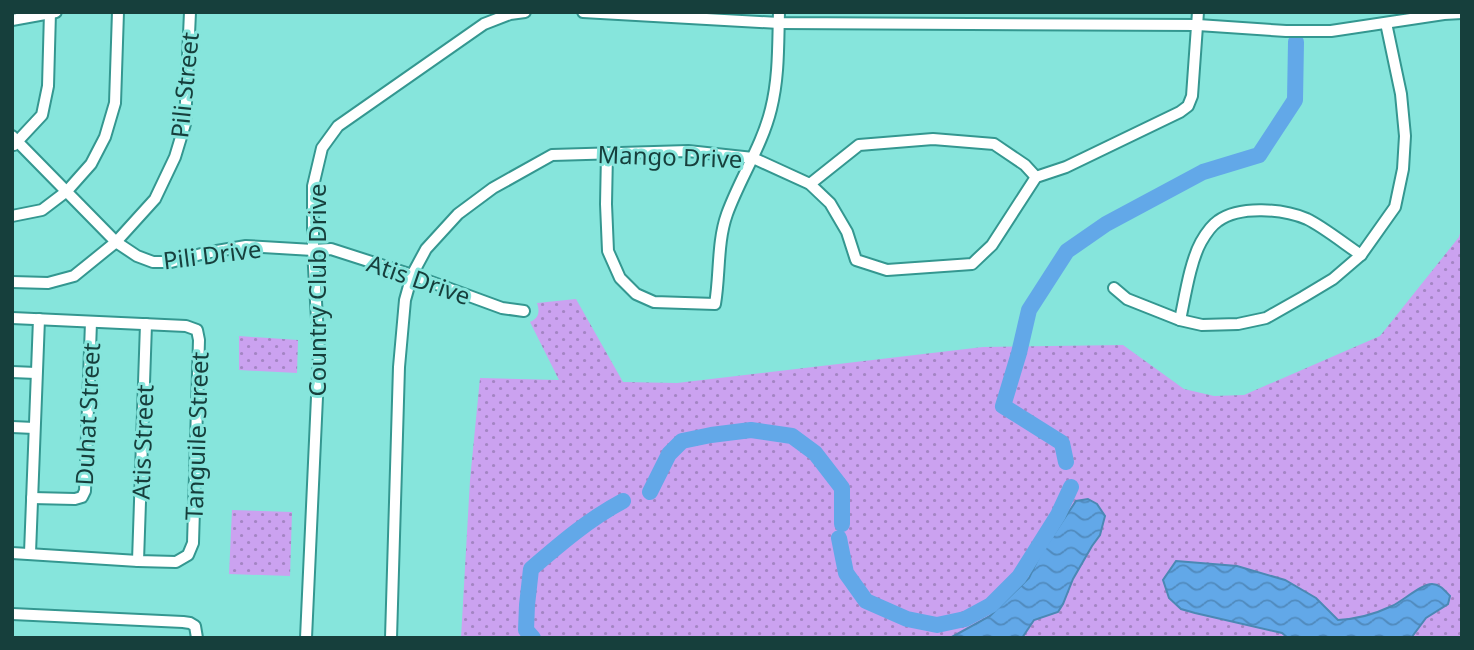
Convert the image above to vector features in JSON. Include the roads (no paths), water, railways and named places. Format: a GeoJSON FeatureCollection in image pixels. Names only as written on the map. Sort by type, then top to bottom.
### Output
{"type":"FeatureCollection","features":[{"type":"Feature","properties":{"kind":"street"},"geometry":{"type":"LineString","coordinates":[[12,216],[41,210],[67,191],[91,164],[105,137],[115,103],[118,12]]}},
{"type":"Feature","properties":{"kind":"street","name":"Pili Street"},"geometry":{"type":"LineString","coordinates":[[12,282],[48,283],[74,276],[116,242],[155,199],[175,157],[185,124],[191,12]]}},
{"type":"Feature","properties":{"kind":"street","name":"Country Club Drive"},"geometry":{"type":"LineString","coordinates":[[306,638],[319,353],[313,250],[313,186],[322,148],[338,126],[484,24],[510,14],[524,12]]}},
{"type":"Feature","properties":{"kind":"street"},"geometry":{"type":"LineString","coordinates":[[583,12],[1198,25],[1286,31],[1331,31],[1462,13]]}},
{"type":"Feature","properties":{"kind":"street"},"geometry":{"type":"LineString","coordinates":[[810,184],[859,145],[933,139],[994,144],[1036,177],[1066,167],[1188,106],[1192,96],[1198,12]]}},
{"type":"Feature","properties":{"kind":"street"},"geometry":{"type":"LineString","coordinates":[[12,20],[52,13],[48,86],[42,115],[14,142],[67,191],[116,242]]}},
{"type":"Feature","properties":{"kind":"street"},"geometry":{"type":"LineString","coordinates":[[607,153],[608,251],[620,278],[636,294],[654,302],[715,304],[727,215],[770,112],[777,80],[779,17]]}},
{"type":"Feature","properties":{"kind":"street"},"geometry":{"type":"LineString","coordinates":[[1114,288],[1127,299],[1180,320],[1202,325],[1238,324],[1266,318],[1333,279],[1361,255],[1395,207],[1403,169],[1405,136],[1401,94],[1386,23]]}},
{"type":"Feature","properties":{"kind":"street","name":"Mango Drive"},"geometry":{"type":"LineString","coordinates":[[391,638],[399,367],[405,300],[412,275],[426,249],[458,214],[493,188],[552,155],[688,152],[752,158],[810,184],[830,203],[847,232],[856,260],[887,270],[972,264],[992,245],[1036,177]]}},
{"type":"Feature","properties":{"kind":"street"},"geometry":{"type":"LineString","coordinates":[[1180,320],[1201,242],[1217,221],[1239,212],[1281,212],[1308,220],[1361,255]]}},
{"type":"Feature","properties":{"kind":"street","name":"Pili Drive"},"geometry":{"type":"LineString","coordinates":[[116,242],[137,256],[153,262],[171,262],[246,246],[313,250]]}},
{"type":"Feature","properties":{"kind":"street","name":"Atis Drive"},"geometry":{"type":"LineString","coordinates":[[313,250],[331,249],[502,308],[524,311]]}},
{"type":"Feature","properties":{"kind":"street"},"geometry":{"type":"LineString","coordinates":[[12,318],[146,324]]}},
{"type":"Feature","properties":{"kind":"street"},"geometry":{"type":"LineString","coordinates":[[30,554],[39,319]]}},
{"type":"Feature","properties":{"kind":"street","name":"Duhat Street"},"geometry":{"type":"LineString","coordinates":[[32,498],[75,499],[82,497],[85,491],[91,322]]}},
{"type":"Feature","properties":{"kind":"street","name":"Tanguile Street"},"geometry":{"type":"LineString","coordinates":[[138,561],[176,562],[188,555],[193,543],[199,335],[197,330],[186,326],[146,324]]}},
{"type":"Feature","properties":{"kind":"street","name":"Atis Street"},"geometry":{"type":"LineString","coordinates":[[138,561],[146,324]]}},
{"type":"Feature","properties":{"kind":"street"},"geometry":{"type":"LineString","coordinates":[[12,372],[36,373]]}},
{"type":"Feature","properties":{"kind":"street"},"geometry":{"type":"LineString","coordinates":[[12,427],[34,428]]}},
{"type":"Feature","properties":{"kind":"street"},"geometry":{"type":"LineString","coordinates":[[12,553],[138,561]]}},
{"type":"Feature","properties":{"kind":"street"},"geometry":{"type":"LineString","coordinates":[[12,614],[183,622],[196,632]]}},
{"type":"Feature","properties":{"kind":"water"},"geometry":{"type":"Polygon","coordinates":[[[1088,499],[1097,504],[1105,516],[1100,535],[1073,579],[1058,612],[1034,620],[1022,638],[950,638],[990,616],[1029,578],[1040,555],[1076,501],[1088,499]]]}},
{"type":"Feature","properties":{"kind":"water"},"geometry":{"type":"Polygon","coordinates":[[[1176,561],[1237,566],[1285,580],[1316,598],[1338,620],[1386,609],[1432,584],[1442,588],[1450,596],[1448,604],[1426,618],[1411,638],[1288,638],[1282,633],[1181,609],[1169,598],[1163,580],[1176,561]]]}},
{"type":"Feature","properties":{"kind":"waterway"},"geometry":{"type":"LineString","coordinates":[[1066,462],[1062,443],[1003,406],[1029,310],[1067,251],[1106,224],[1203,172],[1259,155],[1295,100],[1296,42]]}},
{"type":"Feature","properties":{"kind":"waterway"},"geometry":{"type":"LineString","coordinates":[[650,492],[669,454],[682,441],[751,430],[792,436],[815,453],[842,488],[842,524]]}},
{"type":"Feature","properties":{"kind":"waterway"},"geometry":{"type":"LineString","coordinates":[[839,538],[846,573],[866,601],[907,619],[937,625],[965,619],[991,605],[1019,577],[1058,515],[1071,487]]}},
{"type":"Feature","properties":{"kind":"waterway"},"geometry":{"type":"LineString","coordinates":[[533,638],[526,630],[531,569],[564,541],[623,501]]}}]}
